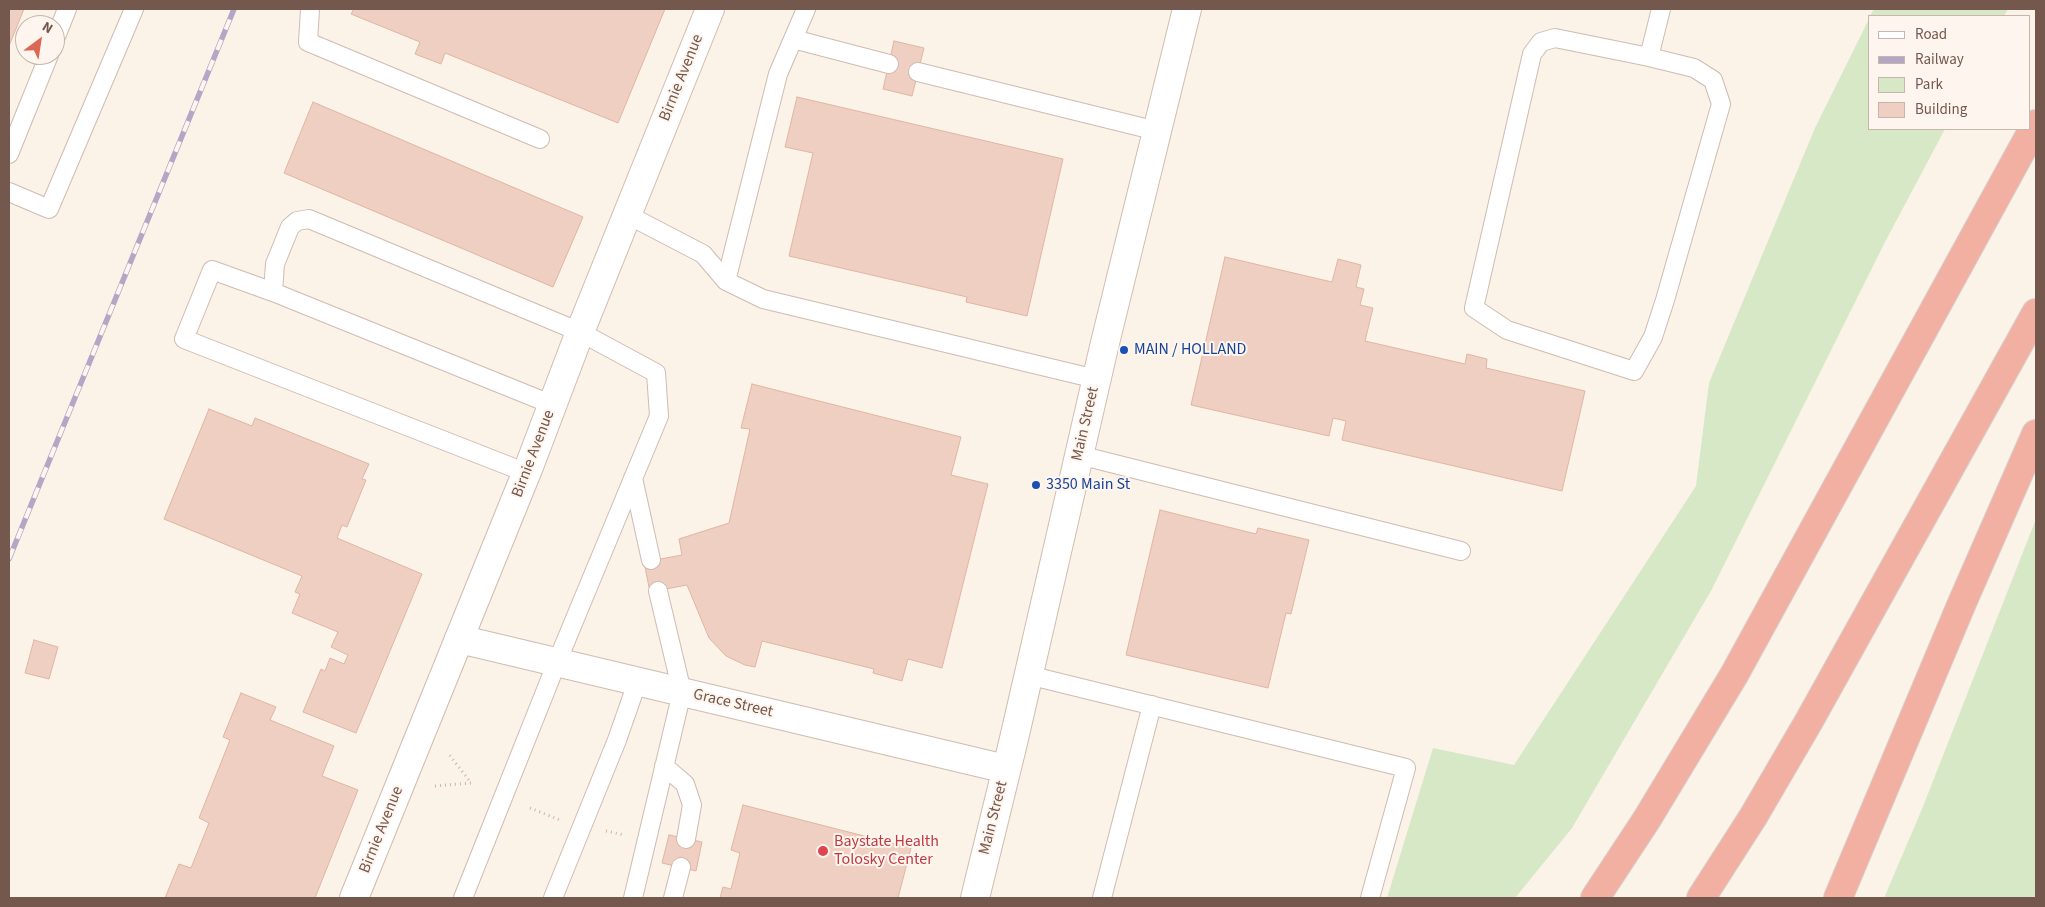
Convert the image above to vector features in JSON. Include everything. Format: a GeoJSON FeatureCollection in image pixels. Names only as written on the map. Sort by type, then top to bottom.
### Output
{"type":"FeatureCollection","features":[{"type":"Feature","properties":{"kind":"highway"},"geometry":{"type":"LineString","coordinates":[[1595,898],[1652,811],[1734,675],[2036,124]]}},
{"type":"Feature","properties":{"kind":"highway"},"geometry":{"type":"LineString","coordinates":[[1701,898],[1758,809],[1809,721],[2036,313]]}},
{"type":"Feature","properties":{"kind":"highway"},"geometry":{"type":"LineString","coordinates":[[1838,898],[1962,603],[2036,434]]}},
{"type":"Feature","properties":{"kind":"main road","name":"Birnie Avenue"},"geometry":{"type":"LineString","coordinates":[[354,898],[527,473],[580,332],[710,9]]}},
{"type":"Feature","properties":{"kind":"main road","name":"Main Street"},"geometry":{"type":"LineString","coordinates":[[975,898],[1096,379],[1187,9]]}},
{"type":"Feature","properties":{"kind":"main road","name":"Grace Street"},"geometry":{"type":"LineString","coordinates":[[459,639],[1006,769]]}},
{"type":"Feature","properties":{"kind":"lane"},"geometry":{"type":"LineString","coordinates":[[9,192],[49,209],[134,9]]}},
{"type":"Feature","properties":{"kind":"lane"},"geometry":{"type":"LineString","coordinates":[[310,9],[308,42],[540,139]]}},
{"type":"Feature","properties":{"kind":"lane"},"geometry":{"type":"LineString","coordinates":[[726,282],[778,74],[806,9]]}},
{"type":"Feature","properties":{"kind":"lane"},"geometry":{"type":"LineString","coordinates":[[1649,57],[1660,9]]}},
{"type":"Feature","properties":{"kind":"lane"},"geometry":{"type":"LineString","coordinates":[[1555,38],[1649,57],[1694,68],[1713,80],[1721,104],[1665,300],[1652,337],[1634,371],[1507,330],[1474,308],[1532,54],[1542,42],[1555,38]]}},
{"type":"Feature","properties":{"kind":"lane"},"geometry":{"type":"LineString","coordinates":[[793,40],[889,64]]}},
{"type":"Feature","properties":{"kind":"lane"},"geometry":{"type":"LineString","coordinates":[[9,154],[45,65]]}},
{"type":"Feature","properties":{"kind":"lane"},"geometry":{"type":"LineString","coordinates":[[918,72],[1157,131]]}},
{"type":"Feature","properties":{"kind":"lane"},"geometry":{"type":"LineString","coordinates":[[628,215],[703,254],[726,282],[763,299],[1096,379]]}},
{"type":"Feature","properties":{"kind":"lane"},"geometry":{"type":"LineString","coordinates":[[273,292],[275,264],[290,226],[297,221],[310,219],[580,332],[656,373],[659,416],[557,662],[463,898]]}},
{"type":"Feature","properties":{"kind":"lane"},"geometry":{"type":"LineString","coordinates":[[527,473],[184,339],[212,270],[273,292],[553,405]]}},
{"type":"Feature","properties":{"kind":"lane"},"geometry":{"type":"LineString","coordinates":[[1079,455],[1461,551]]}},
{"type":"Feature","properties":{"kind":"lane"},"geometry":{"type":"LineString","coordinates":[[633,478],[651,560]]}},
{"type":"Feature","properties":{"kind":"lane"},"geometry":{"type":"LineString","coordinates":[[634,898],[682,692],[658,591]]}},
{"type":"Feature","properties":{"kind":"lane"},"geometry":{"type":"LineString","coordinates":[[1028,675],[1406,768],[1370,898]]}},
{"type":"Feature","properties":{"kind":"lane"},"geometry":{"type":"LineString","coordinates":[[553,898],[617,740],[638,680]]}},
{"type":"Feature","properties":{"kind":"lane"},"geometry":{"type":"LineString","coordinates":[[1102,898],[1152,706]]}},
{"type":"Feature","properties":{"kind":"lane"},"geometry":{"type":"LineString","coordinates":[[664,766],[685,784],[692,805],[686,839]]}},
{"type":"Feature","properties":{"kind":"lane"},"geometry":{"type":"LineString","coordinates":[[673,898],[681,867]]}},
{"type":"Feature","properties":{"kind":"path"},"geometry":{"type":"LineString","coordinates":[[435,786],[471,782],[448,753]]}},
{"type":"Feature","properties":{"kind":"path"},"geometry":{"type":"LineString","coordinates":[[530,808],[562,820]]}},
{"type":"Feature","properties":{"kind":"path"},"geometry":{"type":"LineString","coordinates":[[600,830],[632,836]]}},
{"type":"Feature","properties":{"kind":"green space"},"geometry":{"type":"Polygon","coordinates":[[[1874,9],[2008,9],[2005,15],[1871,15],[1874,9]]]}},
{"type":"Feature","properties":{"kind":"green space"},"geometry":{"type":"Polygon","coordinates":[[[1868,21],[1868,130],[1944,130],[1885,242],[1712,589],[1572,828],[1515,898],[1387,898],[1433,748],[1514,765],[1696,486],[1709,383],[1815,128],[1868,21]]]}},
{"type":"Feature","properties":{"kind":"green space"},"geometry":{"type":"Polygon","coordinates":[[[2036,519],[2036,898],[1884,898],[1922,809],[2036,519]]]}},
{"type":"Feature","properties":{"kind":"building"},"geometry":{"type":"Polygon","coordinates":[[[9,9],[24,9],[22,15],[15,15],[15,31],[9,46],[9,9]]]}},
{"type":"Feature","properties":{"kind":"building"},"geometry":{"type":"Polygon","coordinates":[[[354,9],[665,9],[618,123],[445,53],[441,64],[415,54],[420,42],[351,14],[354,9]]]}},
{"type":"Feature","properties":{"kind":"building"},"geometry":{"type":"Polygon","coordinates":[[[894,41],[924,48],[912,96],[883,89],[894,41]]]}},
{"type":"Feature","properties":{"kind":"building"},"geometry":{"type":"Polygon","coordinates":[[[797,97],[1063,159],[1027,316],[966,302],[967,297],[789,256],[813,153],[785,147],[797,97]]]}},
{"type":"Feature","properties":{"kind":"building"},"geometry":{"type":"Polygon","coordinates":[[[313,102],[583,217],[553,287],[284,173],[313,102]]]}},
{"type":"Feature","properties":{"kind":"building"},"geometry":{"type":"Polygon","coordinates":[[[1225,257],[1332,282],[1338,259],[1361,265],[1356,287],[1364,289],[1360,305],[1373,308],[1365,341],[1465,364],[1467,354],[1487,359],[1486,368],[1585,391],[1562,491],[1342,440],[1346,421],[1333,418],[1329,436],[1191,405],[1225,257]]]}},
{"type":"Feature","properties":{"kind":"building"},"geometry":{"type":"Polygon","coordinates":[[[752,384],[961,437],[951,475],[988,484],[942,668],[908,659],[902,681],[873,673],[874,669],[762,641],[755,667],[745,665],[726,656],[709,638],[687,585],[650,592],[644,562],[682,555],[679,539],[729,523],[750,429],[741,428],[752,384]]]}},
{"type":"Feature","properties":{"kind":"building"},"geometry":{"type":"Polygon","coordinates":[[[209,409],[252,426],[255,418],[369,464],[362,479],[366,480],[347,527],[342,525],[337,538],[422,574],[356,733],[303,712],[321,669],[325,671],[330,658],[344,664],[348,655],[331,647],[338,632],[292,613],[300,594],[295,592],[302,576],[164,519],[209,409]]]}},
{"type":"Feature","properties":{"kind":"building"},"geometry":{"type":"Polygon","coordinates":[[[1160,510],[1256,534],[1258,528],[1309,540],[1291,614],[1286,613],[1268,688],[1126,655],[1160,510]]]}},
{"type":"Feature","properties":{"kind":"building"},"geometry":{"type":"Polygon","coordinates":[[[34,640],[58,647],[49,679],[25,673],[34,640]]]}},
{"type":"Feature","properties":{"kind":"building"},"geometry":{"type":"Polygon","coordinates":[[[241,693],[276,707],[270,720],[334,746],[322,776],[358,790],[315,898],[165,898],[179,864],[191,868],[209,823],[199,818],[230,740],[223,737],[241,693]]]}},
{"type":"Feature","properties":{"kind":"building","name":"Baystate Health Tolosky Center"},"geometry":{"type":"Polygon","coordinates":[[[743,805],[911,848],[898,898],[720,898],[723,887],[731,889],[740,853],[731,850],[743,805]]]}},
{"type":"Feature","properties":{"kind":"building"},"geometry":{"type":"Polygon","coordinates":[[[669,835],[702,842],[696,871],[662,863],[669,835]]]}},
{"type":"Feature","properties":{"kind":"railway"},"geometry":{"type":"LineString","coordinates":[[9,559],[234,9]]}},
{"type":"Feature","properties":{"kind":"place","name":"MAIN / HOLLAND"},"geometry":{"type":"Point","coordinates":[1124,350]}},
{"type":"Feature","properties":{"kind":"place","name":"3350 Main St"},"geometry":{"type":"Point","coordinates":[1036,485]}},
{"type":"Feature","properties":{"kind":"place","name":"Baystate Health Tolosky Center"},"geometry":{"type":"Point","coordinates":[823,851]}}]}
